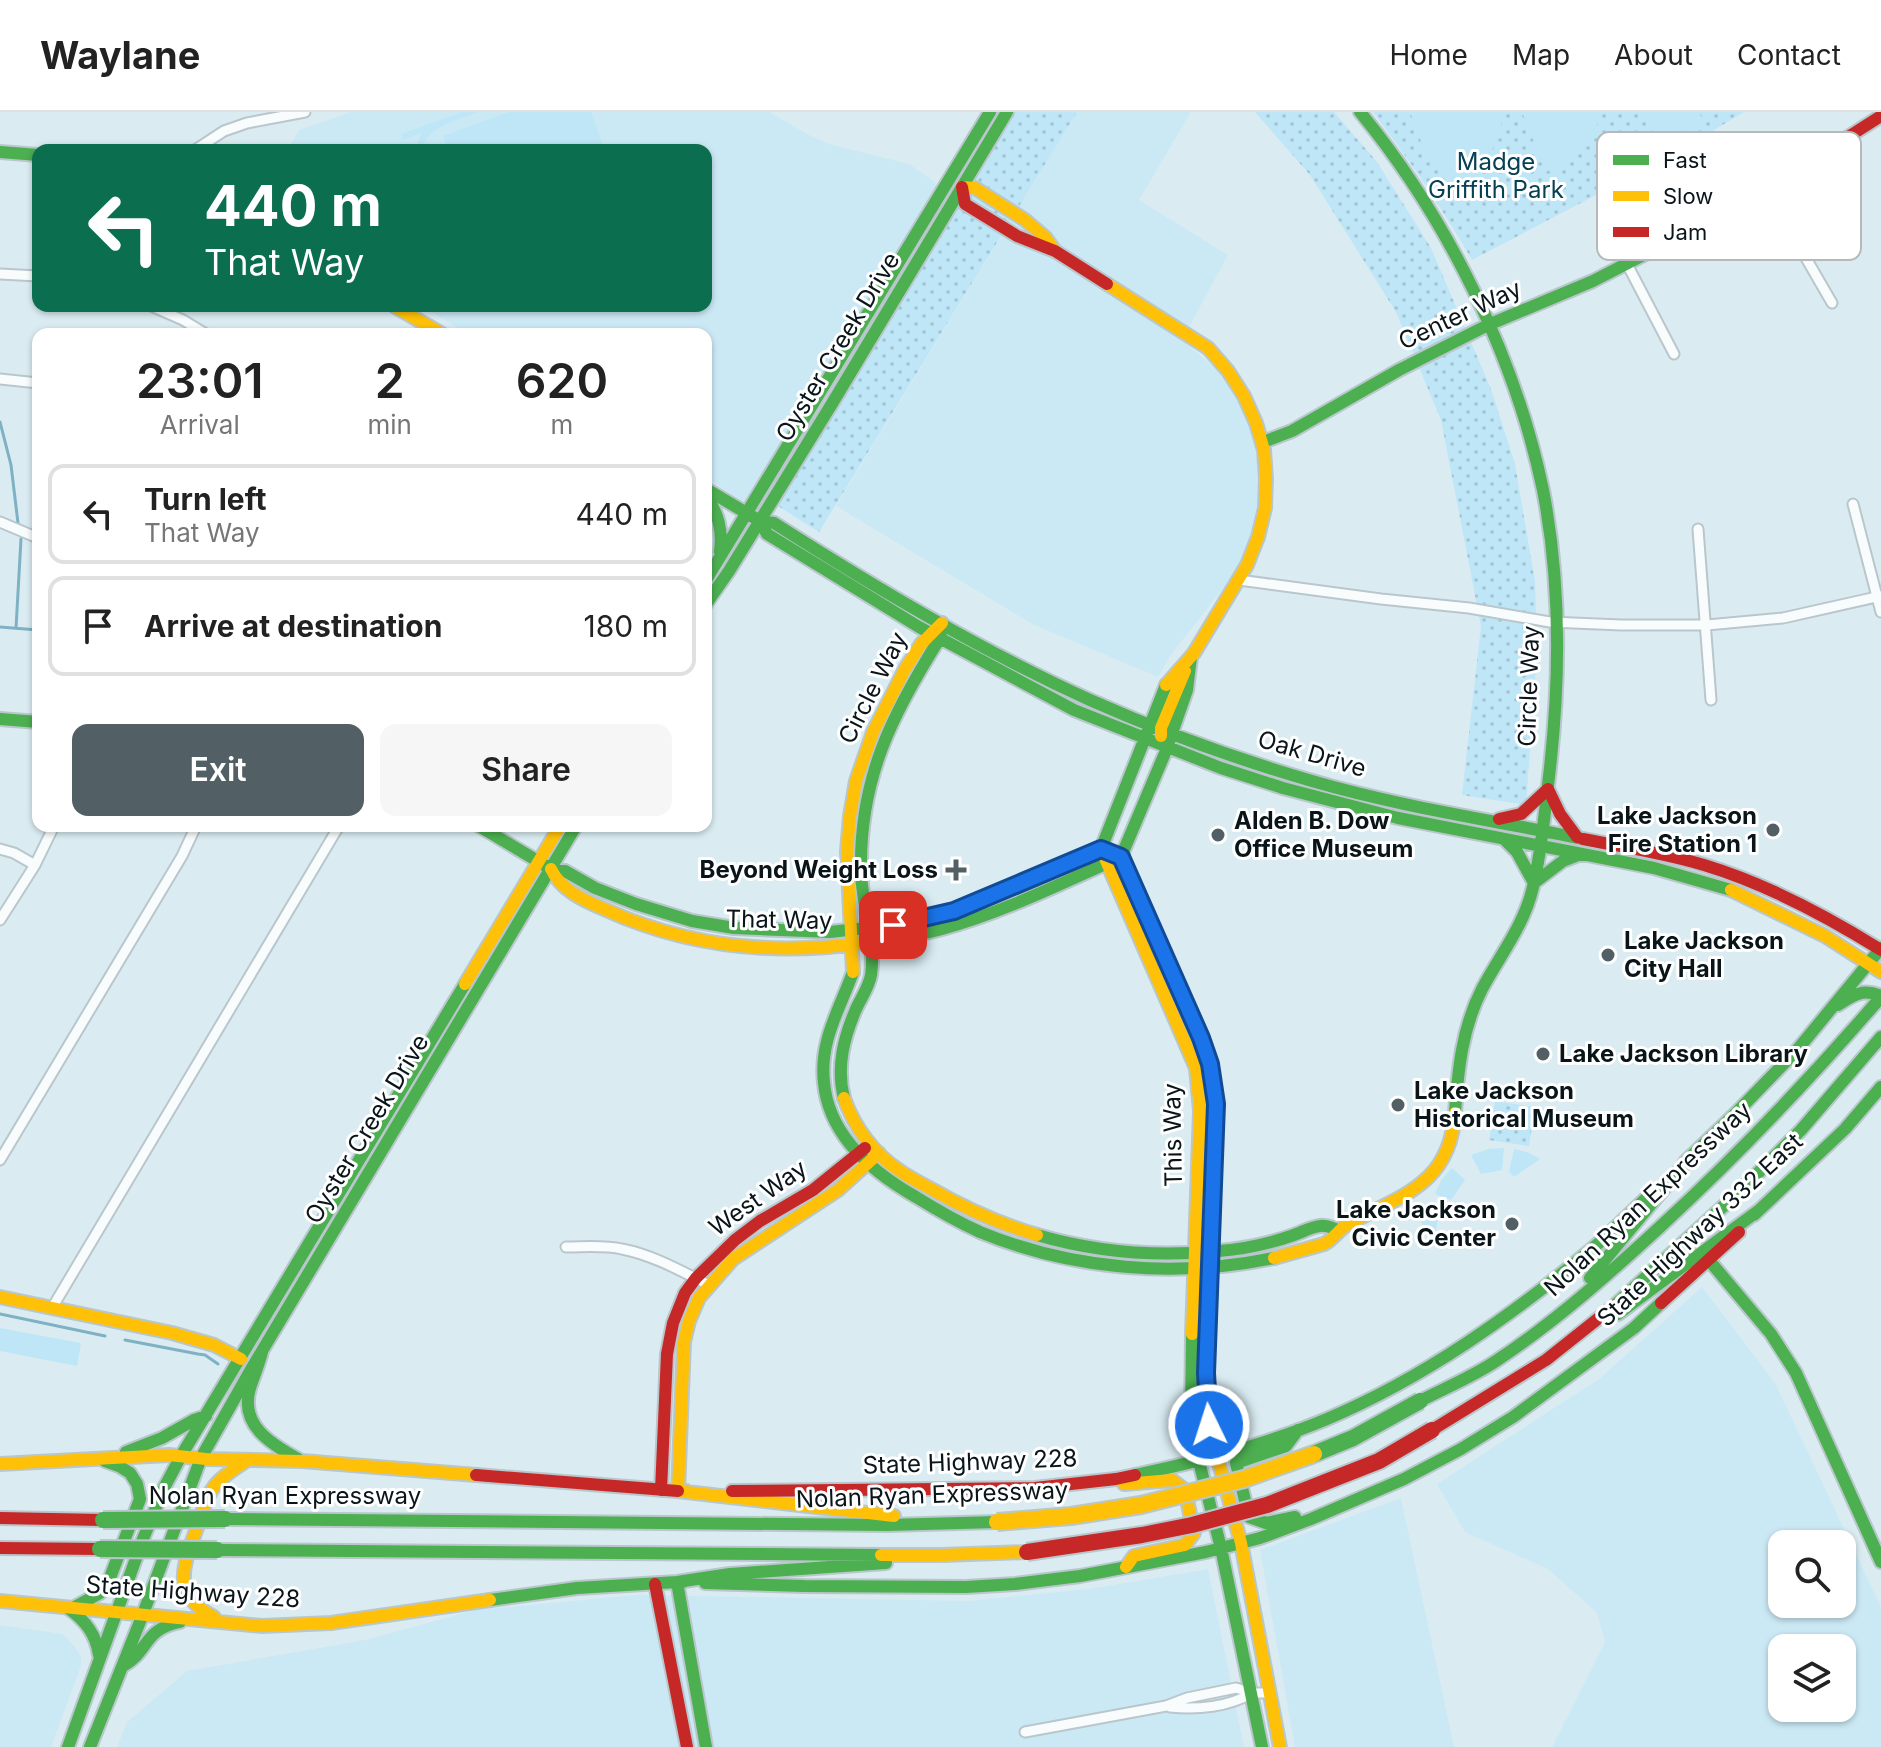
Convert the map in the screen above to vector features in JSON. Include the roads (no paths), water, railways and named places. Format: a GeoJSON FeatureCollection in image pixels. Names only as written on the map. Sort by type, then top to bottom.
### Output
{"type":"FeatureCollection","features":[{"type":"Feature","properties":{"kind":"main road","name":"Oyster Creek Drive"},"geometry":{"type":"LineString","coordinates":[[712,595],[729,571],[754,517],[990,112]]}},
{"type":"Feature","properties":{"kind":"main road","name":"Oyster Creek Drive"},"geometry":{"type":"LineString","coordinates":[[712,570],[754,517],[1007,112]]}},
{"type":"Feature","properties":{"kind":"main road","name":"Circle Way"},"geometry":{"type":"LineString","coordinates":[[937,631],[898,683],[877,722],[856,788],[849,835],[848,887],[861,937],[853,974],[828,1029],[823,1069],[826,1099],[835,1125],[869,1154],[894,1186],[965,1225],[1028,1249],[1067,1258],[1146,1268],[1202,1260],[1262,1261],[1328,1243],[1338,1230],[1396,1201],[1437,1170],[1446,1156],[1456,1124],[1457,1076],[1468,1027],[1485,983],[1519,929],[1534,883],[1548,789],[1555,712],[1553,556],[1541,482],[1518,396],[1488,325],[1439,226],[1400,163],[1360,112]]}},
{"type":"Feature","properties":{"kind":"main road","name":"Center Way"},"geometry":{"type":"LineString","coordinates":[[1856,132],[1881,116]]}},
{"type":"Feature","properties":{"kind":"main road"},"geometry":{"type":"LineString","coordinates":[[0,152],[32,155]]}},
{"type":"Feature","properties":{"kind":"main road"},"geometry":{"type":"LineString","coordinates":[[962,187],[965,204],[1017,236],[1055,251],[1208,348],[1240,388],[1255,416],[1263,442],[1266,470],[1264,516],[1258,538],[1247,566],[1191,657],[1167,682],[1159,734],[1110,856]]}},
{"type":"Feature","properties":{"kind":"main road","name":"Center Way"},"geometry":{"type":"LineString","coordinates":[[1263,442],[1292,431],[1399,370],[1488,325],[1556,298],[1634,260]]}},
{"type":"Feature","properties":{"kind":"main road"},"geometry":{"type":"LineString","coordinates":[[404,312],[432,328]]}},
{"type":"Feature","properties":{"kind":"main road","name":"Oak Drive"},"geometry":{"type":"LineString","coordinates":[[712,495],[754,517],[774,523],[937,631],[1159,734],[1221,768],[1283,788],[1419,822],[1504,839],[1541,838]]}},
{"type":"Feature","properties":{"kind":"main road"},"geometry":{"type":"LineString","coordinates":[[712,503],[723,537],[718,561]]}},
{"type":"Feature","properties":{"kind":"main road"},"geometry":{"type":"LineString","coordinates":[[1110,856],[1159,734],[1187,690],[1191,657]]}},
{"type":"Feature","properties":{"kind":"main road"},"geometry":{"type":"LineString","coordinates":[[0,719],[32,722]]}},
{"type":"Feature","properties":{"kind":"main road","name":"Oak Drive"},"geometry":{"type":"LineString","coordinates":[[1159,734],[1354,792],[1492,820],[1541,838],[1656,860],[1729,882],[1778,902],[1811,909],[1881,949]]}},
{"type":"Feature","properties":{"kind":"main road"},"geometry":{"type":"LineString","coordinates":[[1492,820],[1521,814],[1548,789],[1556,810],[1579,845],[1534,883],[1517,852],[1504,839]]}},
{"type":"Feature","properties":{"kind":"main road","name":"That Way"},"geometry":{"type":"LineString","coordinates":[[489,832],[545,866],[565,871],[595,888],[692,921],[734,928],[861,937]]}},
{"type":"Feature","properties":{"kind":"main road","name":"Oyster Creek Drive"},"geometry":{"type":"LineString","coordinates":[[90,1747],[201,1458],[545,866],[558,832]]}},
{"type":"Feature","properties":{"kind":"main road","name":"Oyster Creek Drive"},"geometry":{"type":"LineString","coordinates":[[68,1747],[115,1611],[164,1488],[181,1456],[545,866],[571,832]]}},
{"type":"Feature","properties":{"kind":"main road","name":"That Way"},"geometry":{"type":"LineString","coordinates":[[545,866],[558,882],[590,902],[637,924],[679,936],[730,945],[801,949],[861,937],[954,911],[1110,856]]}},
{"type":"Feature","properties":{"kind":"main road","name":"This Way"},"geometry":{"type":"LineString","coordinates":[[1110,856],[1196,1068],[1200,1111],[1209,1425],[1241,1543],[1261,1693],[1262,1747]]}},
{"type":"Feature","properties":{"kind":"main road","name":"Oak Drive"},"geometry":{"type":"LineString","coordinates":[[1778,902],[1804,925],[1875,967]]}},
{"type":"Feature","properties":{"kind":"main road"},"geometry":{"type":"LineString","coordinates":[[636,904],[637,924]]}},
{"type":"Feature","properties":{"kind":"main road"},"geometry":{"type":"LineString","coordinates":[[1804,925],[1811,909]]}},
{"type":"Feature","properties":{"kind":"main road"},"geometry":{"type":"LineString","coordinates":[[1827,1012],[1875,967],[1881,949]]}},
{"type":"Feature","properties":{"kind":"main road"},"geometry":{"type":"LineString","coordinates":[[1827,1012],[1865,990],[1881,996]]}},
{"type":"Feature","properties":{"kind":"main road","name":"Nolan Ryan Expressway"},"geometry":{"type":"LineString","coordinates":[[0,1518],[871,1525],[997,1522],[1071,1516],[1141,1505],[1244,1479],[1353,1438],[1494,1362],[1563,1311],[1683,1206],[1778,1112],[1881,996]]}},
{"type":"Feature","properties":{"kind":"main road","name":"State Highway 228"},"geometry":{"type":"LineString","coordinates":[[302,1461],[670,1491],[1035,1488],[1116,1479],[1218,1456],[1298,1430],[1408,1380],[1500,1321],[1593,1248],[1691,1156],[1798,1049],[1827,1012]]}},
{"type":"Feature","properties":{"kind":"main road"},"geometry":{"type":"LineString","coordinates":[[1546,1360],[1613,1307],[1738,1193],[1801,1130],[1881,1037]]}},
{"type":"Feature","properties":{"kind":"main road","name":"State Highway 332 East"},"geometry":{"type":"LineString","coordinates":[[1461,1449],[1513,1417],[1634,1328],[1845,1129],[1881,1087]]}},
{"type":"Feature","properties":{"kind":"main road","name":"West Way"},"geometry":{"type":"LineString","coordinates":[[670,1491],[677,1339],[692,1311],[702,1281],[722,1270],[740,1245],[838,1190],[869,1154]]}},
{"type":"Feature","properties":{"kind":"main road"},"geometry":{"type":"LineString","coordinates":[[1563,1311],[1691,1156]]}},
{"type":"Feature","properties":{"kind":"main road"},"geometry":{"type":"LineString","coordinates":[[0,1548],[942,1555],[1052,1549],[1142,1535],[1267,1505],[1379,1461],[1603,1325],[1758,1211]]}},
{"type":"Feature","properties":{"kind":"main road"},"geometry":{"type":"LineString","coordinates":[[1708,1259],[1759,1320],[1799,1376],[1881,1562]]}},
{"type":"Feature","properties":{"kind":"main road","name":"This Way"},"geometry":{"type":"LineString","coordinates":[[1202,1260],[1191,1356],[1191,1409],[1195,1443],[1261,1693],[1280,1747]]}},
{"type":"Feature","properties":{"kind":"main road"},"geometry":{"type":"LineString","coordinates":[[0,1297],[172,1333],[214,1345],[241,1359]]}},
{"type":"Feature","properties":{"kind":"main road"},"geometry":{"type":"LineString","coordinates":[[262,1352],[249,1396],[253,1421],[269,1443],[302,1461]]}},
{"type":"Feature","properties":{"kind":"main road"},"geometry":{"type":"LineString","coordinates":[[104,1457],[162,1438],[206,1416]]}},
{"type":"Feature","properties":{"kind":"main road"},"geometry":{"type":"LineString","coordinates":[[1298,1430],[1286,1446],[1236,1463],[1249,1517],[1259,1523],[1272,1524],[1300,1515],[1311,1519]]}},
{"type":"Feature","properties":{"kind":"main road","name":"State Highway 228"},"geometry":{"type":"LineString","coordinates":[[0,1601],[262,1626],[331,1623],[577,1588],[677,1582],[966,1587],[1059,1580],[1260,1538],[1404,1479],[1461,1449]]}},
{"type":"Feature","properties":{"kind":"main road"},"geometry":{"type":"LineString","coordinates":[[0,1464],[104,1457],[181,1456],[302,1461]]}},
{"type":"Feature","properties":{"kind":"main road"},"geometry":{"type":"LineString","coordinates":[[99,1657],[88,1625],[70,1608],[100,1593],[108,1583],[140,1499],[136,1479],[121,1465],[104,1457]]}},
{"type":"Feature","properties":{"kind":"main road"},"geometry":{"type":"LineString","coordinates":[[226,1622],[205,1614],[193,1604],[186,1590],[183,1570],[209,1495],[216,1484],[246,1461]]}},
{"type":"Feature","properties":{"kind":"main road"},"geometry":{"type":"LineString","coordinates":[[1116,1479],[1124,1484],[1172,1480],[1185,1490],[1194,1533],[1185,1545],[1134,1556],[1126,1567]]}},
{"type":"Feature","properties":{"kind":"main road"},"geometry":{"type":"LineString","coordinates":[[670,1491],[947,1523]]}},
{"type":"Feature","properties":{"kind":"main road"},"geometry":{"type":"LineString","coordinates":[[706,1747],[677,1582],[730,1574],[904,1561],[942,1555]]}},
{"type":"Feature","properties":{"kind":"main road"},"geometry":{"type":"LineString","coordinates":[[655,1584],[687,1747]]}},
{"type":"Feature","properties":{"kind":"main road"},"geometry":{"type":"LineString","coordinates":[[662,1620],[672,1611],[682,1615]]}},
{"type":"Feature","properties":{"kind":"main road"},"geometry":{"type":"LineString","coordinates":[[123,1666],[134,1661],[155,1631],[191,1619]]}},
{"type":"Feature","properties":{"kind":"street"},"geometry":{"type":"LineString","coordinates":[[204,144],[224,131],[247,123],[305,112]]}},
{"type":"Feature","properties":{"kind":"street"},"geometry":{"type":"LineString","coordinates":[[1807,260],[1832,303]]}},
{"type":"Feature","properties":{"kind":"street"},"geometry":{"type":"LineString","coordinates":[[1627,264],[1674,354]]}},
{"type":"Feature","properties":{"kind":"street"},"geometry":{"type":"LineString","coordinates":[[0,274],[32,276]]}},
{"type":"Feature","properties":{"kind":"street"},"geometry":{"type":"LineString","coordinates":[[165,312],[196,328]]}},
{"type":"Feature","properties":{"kind":"street"},"geometry":{"type":"LineString","coordinates":[[0,379],[32,382]]}},
{"type":"Feature","properties":{"kind":"street"},"geometry":{"type":"LineString","coordinates":[[1853,504],[1881,612]]}},
{"type":"Feature","properties":{"kind":"street"},"geometry":{"type":"LineString","coordinates":[[0,522],[32,535]]}},
{"type":"Feature","properties":{"kind":"street"},"geometry":{"type":"LineString","coordinates":[[1698,529],[1711,700]]}},
{"type":"Feature","properties":{"kind":"street"},"geometry":{"type":"LineString","coordinates":[[1239,580],[1469,608],[1555,622],[1632,626],[1707,625],[1783,618],[1879,597]]}},
{"type":"Feature","properties":{"kind":"street"},"geometry":{"type":"LineString","coordinates":[[0,920],[35,865],[51,832]]}},
{"type":"Feature","properties":{"kind":"street"},"geometry":{"type":"LineString","coordinates":[[0,1160],[182,856],[193,832]]}},
{"type":"Feature","properties":{"kind":"street"},"geometry":{"type":"LineString","coordinates":[[52,1308],[335,832]]}},
{"type":"Feature","properties":{"kind":"street"},"geometry":{"type":"LineString","coordinates":[[0,849],[35,865]]}},
{"type":"Feature","properties":{"kind":"street"},"geometry":{"type":"LineString","coordinates":[[566,1247],[606,1247],[637,1253],[702,1281]]}},
{"type":"Feature","properties":{"kind":"street"},"geometry":{"type":"LineString","coordinates":[[1025,1732],[1166,1706],[1187,1698],[1236,1688],[1261,1693]]}},
{"type":"Feature","properties":{"kind":"waterway"},"geometry":{"type":"LineString","coordinates":[[0,422],[11,465],[18,523]]}},
{"type":"Feature","properties":{"kind":"waterway"},"geometry":{"type":"LineString","coordinates":[[16,628],[21,539]]}},
{"type":"Feature","properties":{"kind":"waterway"},"geometry":{"type":"LineString","coordinates":[[0,627],[32,630]]}},
{"type":"Feature","properties":{"kind":"waterway"},"geometry":{"type":"LineString","coordinates":[[0,1314],[105,1336]]}},
{"type":"Feature","properties":{"kind":"waterway"},"geometry":{"type":"LineString","coordinates":[[125,1340],[205,1355],[218,1364]]}},
{"type":"Feature","properties":{"kind":"place","name":"Lake Jackson Fire Station 1"},"geometry":{"type":"Point","coordinates":[1773,830]}},
{"type":"Feature","properties":{"kind":"place","name":"Alden B. Dow Office Museum"},"geometry":{"type":"Point","coordinates":[1218,835]}},
{"type":"Feature","properties":{"kind":"place","name":"Beyond Weight Loss"},"geometry":{"type":"Point","coordinates":[956,870]}},
{"type":"Feature","properties":{"kind":"place","name":"Lake Jackson City Hall"},"geometry":{"type":"Point","coordinates":[1608,955]}},
{"type":"Feature","properties":{"kind":"place","name":"Lake Jackson Library"},"geometry":{"type":"Point","coordinates":[1543,1054]}},
{"type":"Feature","properties":{"kind":"place","name":"Lake Jackson Historical Museum"},"geometry":{"type":"Point","coordinates":[1398,1105]}},
{"type":"Feature","properties":{"kind":"place","name":"Lake Jackson Civic Center"},"geometry":{"type":"Point","coordinates":[1512,1224]}},
{"type":"Feature","properties":{"kind":"park label","name":"Madge Griffith Park"},"geometry":{"type":"Point","coordinates":[1496,176]}}]}
